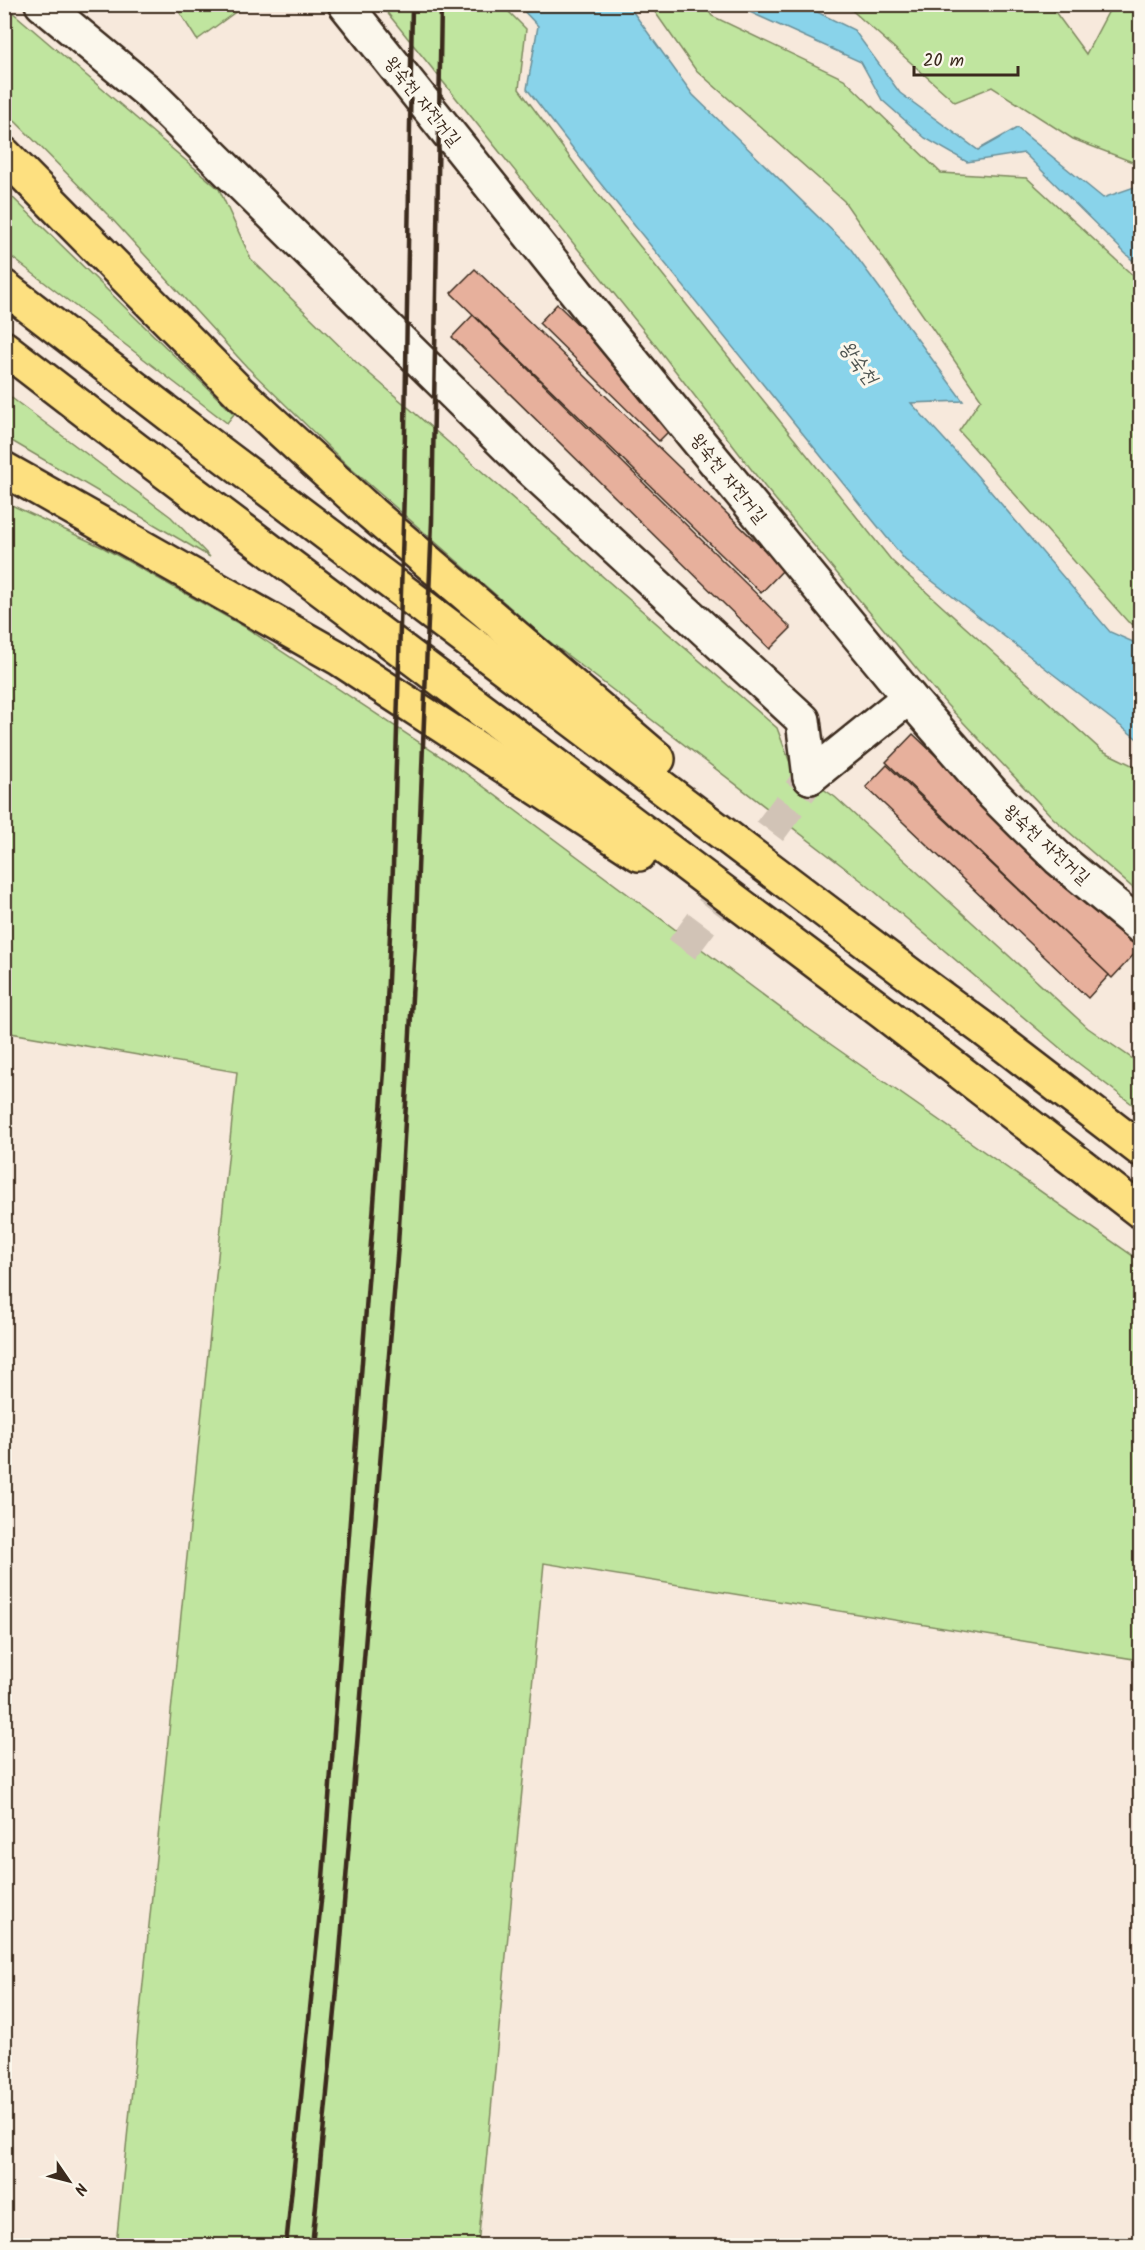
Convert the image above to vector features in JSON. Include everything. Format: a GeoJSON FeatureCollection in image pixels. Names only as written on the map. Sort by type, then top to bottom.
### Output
{"type":"FeatureCollection","features":[{"type":"Feature","properties":{"kind":"highway"},"geometry":{"type":"LineString","coordinates":[[4,154],[240,393],[371,513],[910,975]]}},
{"type":"Feature","properties":{"kind":"highway"},"geometry":{"type":"LineString","coordinates":[[4,287],[210,446],[1140,1149]]}},
{"type":"Feature","properties":{"kind":"highway"},"geometry":{"type":"LineString","coordinates":[[4,348],[884,1013],[1140,1211]]}},
{"type":"Feature","properties":{"kind":"highway"},"geometry":{"type":"LineString","coordinates":[[4,469],[340,659],[884,1013]]}},
{"type":"Feature","properties":{"kind":"street"},"geometry":{"type":"LineString","coordinates":[[42,4],[147,91],[525,464],[803,720],[810,777],[909,697]]}},
{"type":"Feature","properties":{"kind":"street","name":"왕숙천 자전거길"},"geometry":{"type":"LineString","coordinates":[[345,4],[592,312],[909,697],[993,794],[1022,823],[1058,858],[1140,926]]}},
{"type":"Feature","properties":{"kind":"green space"},"geometry":{"type":"Polygon","coordinates":[[[4,5],[219,189],[251,259],[356,362],[777,728],[792,768],[835,797],[1088,1028],[1140,1064],[1140,1110],[1073,1059],[862,881],[545,638],[347,465],[247,367],[112,219],[5,111],[4,5]]]}},
{"type":"Feature","properties":{"kind":"green space"},"geometry":{"type":"Polygon","coordinates":[[[175,5],[245,5],[197,40],[175,5]]]}},
{"type":"Feature","properties":{"kind":"green space"},"geometry":{"type":"Polygon","coordinates":[[[381,5],[502,5],[526,29],[519,89],[586,179],[892,561],[1101,750],[1140,769],[1140,894],[1053,818],[947,705],[765,487],[653,342],[381,5]]]}},
{"type":"Feature","properties":{"kind":"green space"},"geometry":{"type":"Polygon","coordinates":[[[650,5],[704,5],[712,16],[844,79],[941,173],[1027,178],[1140,282],[1140,628],[1128,622],[959,431],[981,399],[844,201],[695,69],[650,5]]]}},
{"type":"Feature","properties":{"kind":"green space"},"geometry":{"type":"Polygon","coordinates":[[[846,5],[1050,5],[1086,54],[1112,5],[1140,5],[1140,165],[1073,139],[992,87],[955,102],[846,5]]]}},
{"type":"Feature","properties":{"kind":"green space"},"geometry":{"type":"Polygon","coordinates":[[[4,189],[234,414],[227,423],[5,252],[4,189]]]}},
{"type":"Feature","properties":{"kind":"green space"},"geometry":{"type":"Polygon","coordinates":[[[5,393],[171,517],[210,557],[5,437],[5,393]]]}},
{"type":"Feature","properties":{"kind":"green space"},"geometry":{"type":"Polygon","coordinates":[[[5,502],[104,548],[245,627],[464,772],[806,1027],[1140,1261],[1140,1660],[544,1563],[478,2245],[116,2245],[237,1072],[5,1032],[5,502]]]}},
{"type":"Feature","properties":{"kind":"water","name":"왕숙천"},"geometry":{"type":"Polygon","coordinates":[[[518,5],[628,5],[693,95],[850,248],[963,401],[911,403],[974,472],[1110,632],[1140,645],[1140,741],[905,560],[592,173],[527,89],[538,26],[518,5]]]}},
{"type":"Feature","properties":{"kind":"water"},"geometry":{"type":"Polygon","coordinates":[[[734,5],[803,5],[854,30],[900,93],[978,150],[1017,128],[1103,198],[1140,185],[1140,265],[1132,260],[1024,153],[967,162],[925,138],[882,100],[861,62],[734,5]]]}},
{"type":"Feature","properties":{"kind":"building"},"geometry":{"type":"Polygon","coordinates":[[[475,269],[784,569],[761,593],[451,293],[475,269]]]}},
{"type":"Feature","properties":{"kind":"building"},"geometry":{"type":"Polygon","coordinates":[[[557,304],[678,422],[659,441],[539,323],[557,304]]]}},
{"type":"Feature","properties":{"kind":"building"},"geometry":{"type":"Polygon","coordinates":[[[473,315],[791,628],[770,649],[452,337],[473,315]]]}},
{"type":"Feature","properties":{"kind":"building"},"geometry":{"type":"Polygon","coordinates":[[[913,734],[1139,949],[1112,978],[886,762],[913,734]]]}},
{"type":"Feature","properties":{"kind":"building"},"geometry":{"type":"Polygon","coordinates":[[[887,765],[1109,975],[1088,998],[866,787],[887,765]]]}},
{"type":"Feature","properties":{"kind":"tunnel"},"geometry":{"type":"LineString","coordinates":[[682,949],[810,777]]}},
{"type":"Feature","properties":{"kind":"railway"},"geometry":{"type":"LineString","coordinates":[[286,2246],[322,1891],[384,1071],[393,866],[404,490],[412,4]]}},
{"type":"Feature","properties":{"kind":"railway"},"geometry":{"type":"LineString","coordinates":[[312,2246],[336,2001],[398,1245],[415,944],[432,521],[441,4]]}}]}
